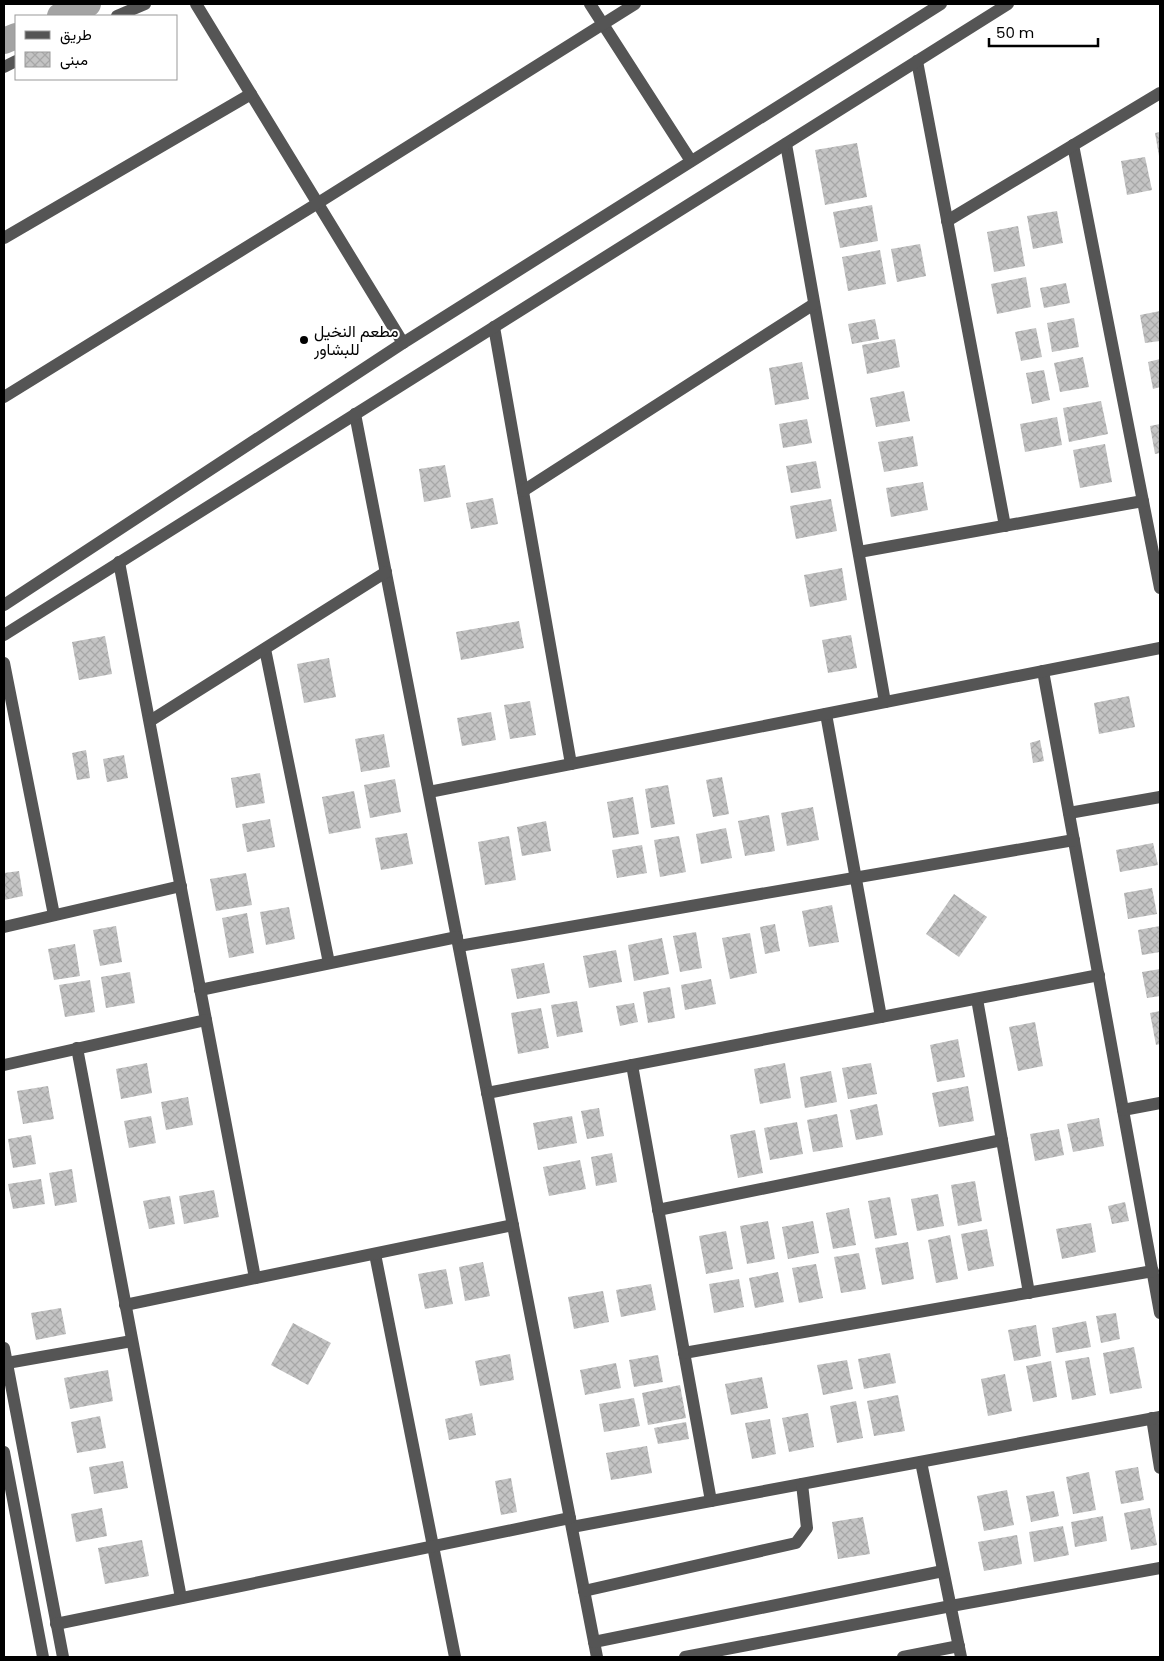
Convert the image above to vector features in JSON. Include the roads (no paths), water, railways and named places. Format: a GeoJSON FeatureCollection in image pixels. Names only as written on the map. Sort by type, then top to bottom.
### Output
{"type":"FeatureCollection","features":[{"type":"Feature","properties":{"kind":"street"},"geometry":{"type":"LineString","coordinates":[[119,15],[146,4]]}},
{"type":"Feature","properties":{"kind":"street"},"geometry":{"type":"LineString","coordinates":[[196,4],[403,342]]}},
{"type":"Feature","properties":{"kind":"street"},"geometry":{"type":"LineString","coordinates":[[590,4],[691,161]]}},
{"type":"Feature","properties":{"kind":"street"},"geometry":{"type":"LineString","coordinates":[[4,397],[635,4]]}},
{"type":"Feature","properties":{"kind":"street"},"geometry":{"type":"LineString","coordinates":[[4,605],[403,342],[941,4]]}},
{"type":"Feature","properties":{"kind":"street"},"geometry":{"type":"LineString","coordinates":[[4,635],[1008,4]]}},
{"type":"Feature","properties":{"kind":"street"},"geometry":{"type":"LineString","coordinates":[[917,61],[1004,526]]}},
{"type":"Feature","properties":{"kind":"street"},"geometry":{"type":"LineString","coordinates":[[947,221],[1160,93]]}},
{"type":"Feature","properties":{"kind":"street"},"geometry":{"type":"LineString","coordinates":[[4,238],[251,94]]}},
{"type":"Feature","properties":{"kind":"street"},"geometry":{"type":"LineString","coordinates":[[786,144],[886,702]]}},
{"type":"Feature","properties":{"kind":"street"},"geometry":{"type":"LineString","coordinates":[[1073,145],[1160,588]]}},
{"type":"Feature","properties":{"kind":"street"},"geometry":{"type":"LineString","coordinates":[[523,490],[814,304]]}},
{"type":"Feature","properties":{"kind":"street"},"geometry":{"type":"LineString","coordinates":[[494,327],[571,764]]}},
{"type":"Feature","properties":{"kind":"street"},"geometry":{"type":"LineString","coordinates":[[355,414],[597,1657]]}},
{"type":"Feature","properties":{"kind":"street"},"geometry":{"type":"LineString","coordinates":[[859,552],[1143,501]]}},
{"type":"Feature","properties":{"kind":"street"},"geometry":{"type":"LineString","coordinates":[[120,562],[255,1278]]}},
{"type":"Feature","properties":{"kind":"street"},"geometry":{"type":"LineString","coordinates":[[150,721],[386,572]]}},
{"type":"Feature","properties":{"kind":"street"},"geometry":{"type":"LineString","coordinates":[[265,648],[329,963]]}},
{"type":"Feature","properties":{"kind":"street"},"geometry":{"type":"LineString","coordinates":[[429,792],[1160,648]]}},
{"type":"Feature","properties":{"kind":"street"},"geometry":{"type":"LineString","coordinates":[[4,663],[54,915]]}},
{"type":"Feature","properties":{"kind":"street"},"geometry":{"type":"LineString","coordinates":[[1043,671],[1160,1314]]}},
{"type":"Feature","properties":{"kind":"street"},"geometry":{"type":"LineString","coordinates":[[826,714],[881,1017]]}},
{"type":"Feature","properties":{"kind":"street"},"geometry":{"type":"LineString","coordinates":[[1069,813],[1160,797]]}},
{"type":"Feature","properties":{"kind":"street"},"geometry":{"type":"LineString","coordinates":[[200,990],[329,963],[856,878],[1074,840]]}},
{"type":"Feature","properties":{"kind":"street"},"geometry":{"type":"LineString","coordinates":[[4,927],[181,886]]}},
{"type":"Feature","properties":{"kind":"street"},"geometry":{"type":"LineString","coordinates":[[487,1093],[1099,975]]}},
{"type":"Feature","properties":{"kind":"street"},"geometry":{"type":"LineString","coordinates":[[977,998],[1029,1293]]}},
{"type":"Feature","properties":{"kind":"street"},"geometry":{"type":"LineString","coordinates":[[4,1064],[206,1020]]}},
{"type":"Feature","properties":{"kind":"street"},"geometry":{"type":"LineString","coordinates":[[77,1048],[181,1598]]}},
{"type":"Feature","properties":{"kind":"street"},"geometry":{"type":"LineString","coordinates":[[632,1065],[711,1501]]}},
{"type":"Feature","properties":{"kind":"street"},"geometry":{"type":"LineString","coordinates":[[1123,1110],[1160,1103]]}},
{"type":"Feature","properties":{"kind":"street"},"geometry":{"type":"LineString","coordinates":[[658,1210],[1002,1140]]}},
{"type":"Feature","properties":{"kind":"street"},"geometry":{"type":"LineString","coordinates":[[125,1305],[513,1225]]}},
{"type":"Feature","properties":{"kind":"street"},"geometry":{"type":"LineString","coordinates":[[375,1254],[455,1657]]}},
{"type":"Feature","properties":{"kind":"street"},"geometry":{"type":"LineString","coordinates":[[684,1354],[1152,1271]]}},
{"type":"Feature","properties":{"kind":"street"},"geometry":{"type":"LineString","coordinates":[[7,1363],[132,1341]]}},
{"type":"Feature","properties":{"kind":"street"},"geometry":{"type":"LineString","coordinates":[[4,1348],[63,1657]]}},
{"type":"Feature","properties":{"kind":"street"},"geometry":{"type":"LineString","coordinates":[[56,1624],[433,1546],[571,1522],[711,1501],[1156,1418],[1160,1468]]}},
{"type":"Feature","properties":{"kind":"street"},"geometry":{"type":"LineString","coordinates":[[4,1452],[7,1487],[43,1657]]}},
{"type":"Feature","properties":{"kind":"street"},"geometry":{"type":"LineString","coordinates":[[904,1657],[960,1652],[921,1462]]}},
{"type":"Feature","properties":{"kind":"street"},"geometry":{"type":"LineString","coordinates":[[584,1591],[796,1543],[807,1528],[802,1484]]}},
{"type":"Feature","properties":{"kind":"street"},"geometry":{"type":"LineString","coordinates":[[685,1657],[1160,1568]]}},
{"type":"Feature","properties":{"kind":"street"},"geometry":{"type":"LineString","coordinates":[[594,1642],[944,1570]]}},
{"type":"Feature","properties":{"kind":"waterway"},"geometry":{"type":"LineString","coordinates":[[62,15],[88,4]]}},
{"type":"Feature","properties":{"kind":"waterway"},"geometry":{"type":"LineString","coordinates":[[4,41],[15,36]]}},
{"type":"Feature","properties":{"kind":"place","name":"مطعم النخيل للبشاور"},"geometry":{"type":"Point","coordinates":[304,340]}}]}
